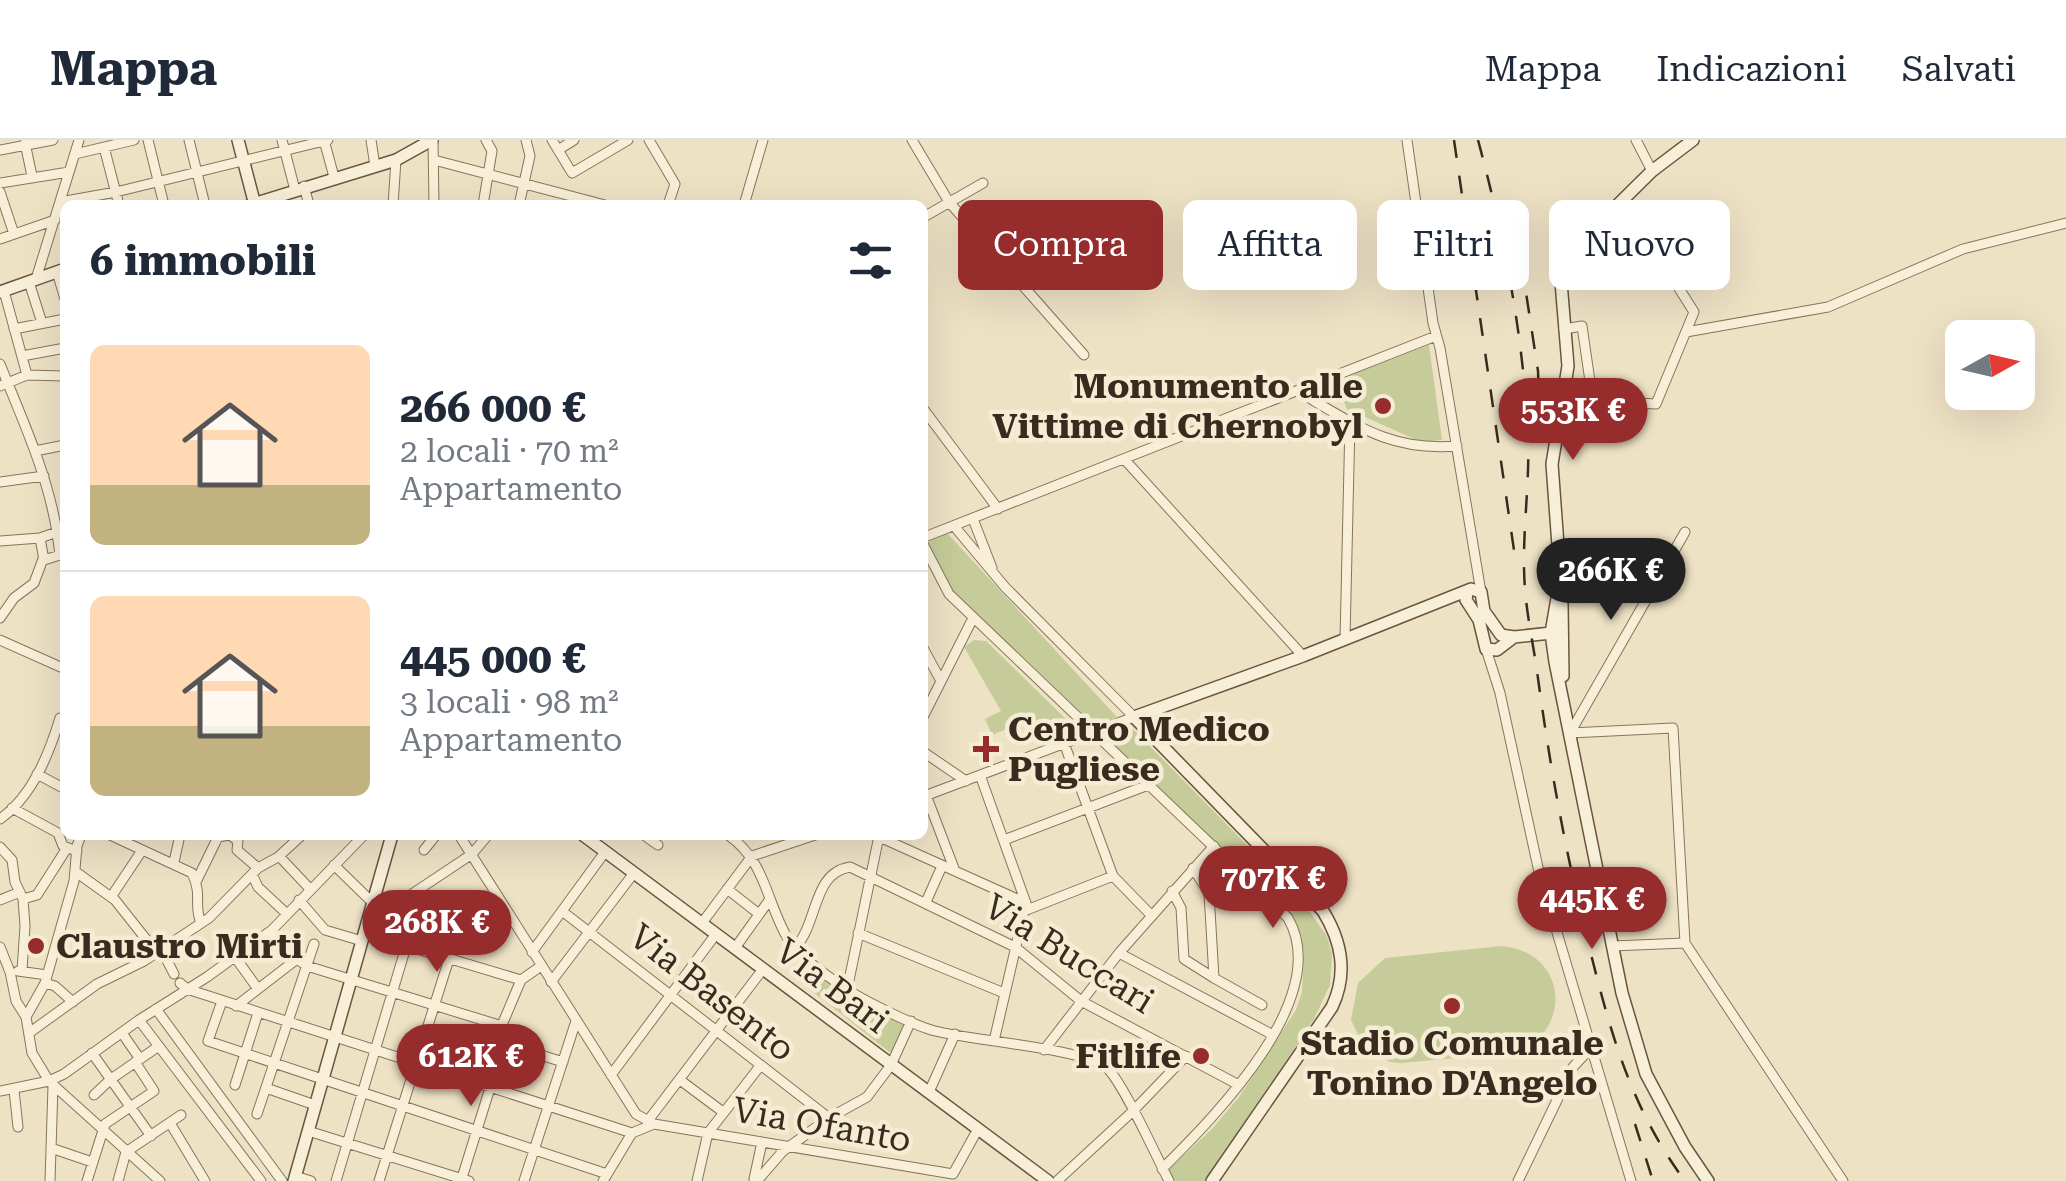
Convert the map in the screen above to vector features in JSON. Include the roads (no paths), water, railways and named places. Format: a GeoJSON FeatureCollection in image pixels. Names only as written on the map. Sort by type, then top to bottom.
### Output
{"type":"FeatureCollection","features":[{"type":"Feature","properties":{"kind":"main road"},"geometry":{"type":"LineString","coordinates":[[238,140],[252,200]]}},
{"type":"Feature","properties":{"kind":"main road"},"geometry":{"type":"LineString","coordinates":[[265,200],[396,160],[432,140]]}},
{"type":"Feature","properties":{"kind":"main road"},"geometry":{"type":"LineString","coordinates":[[1623,200],[1652,171],[1688,144]]}},
{"type":"Feature","properties":{"kind":"main road"},"geometry":{"type":"LineString","coordinates":[[2,292],[60,271]]}},
{"type":"Feature","properties":{"kind":"main road"},"geometry":{"type":"LineString","coordinates":[[1550,633],[1560,582],[1552,464],[1568,366],[1561,290]]}},
{"type":"Feature","properties":{"kind":"main road"},"geometry":{"type":"LineString","coordinates":[[1560,582],[1550,633],[1622,994],[1646,1074],[1708,1181]]}},
{"type":"Feature","properties":{"kind":"main road"},"geometry":{"type":"LineString","coordinates":[[1212,1181],[1332,1007],[1342,979],[1341,950],[1323,911],[1134,717],[1443,602],[1473,597],[1497,640],[1550,633]]}},
{"type":"Feature","properties":{"kind":"main road"},"geometry":{"type":"LineString","coordinates":[[294,1178],[391,840]]}},
{"type":"Feature","properties":{"kind":"main road","name":"Via Bari"},"geometry":{"type":"LineString","coordinates":[[589,840],[1048,1181]]}},
{"type":"Feature","properties":{"kind":"street"},"geometry":{"type":"LineString","coordinates":[[0,150],[25,142],[53,140]]}},
{"type":"Feature","properties":{"kind":"street"},"geometry":{"type":"LineString","coordinates":[[61,200],[79,140]]}},
{"type":"Feature","properties":{"kind":"street"},"geometry":{"type":"LineString","coordinates":[[75,154],[134,140]]}},
{"type":"Feature","properties":{"kind":"street"},"geometry":{"type":"LineString","coordinates":[[148,140],[163,200]]}},
{"type":"Feature","properties":{"kind":"street"},"geometry":{"type":"LineString","coordinates":[[189,140],[204,200]]}},
{"type":"Feature","properties":{"kind":"street"},"geometry":{"type":"LineString","coordinates":[[282,140],[306,200]]}},
{"type":"Feature","properties":{"kind":"street"},"geometry":{"type":"LineString","coordinates":[[84,200],[326,140],[334,177]]}},
{"type":"Feature","properties":{"kind":"street"},"geometry":{"type":"LineString","coordinates":[[371,140],[375,166]]}},
{"type":"Feature","properties":{"kind":"street"},"geometry":{"type":"LineString","coordinates":[[432,140],[434,200]]}},
{"type":"Feature","properties":{"kind":"street"},"geometry":{"type":"LineString","coordinates":[[484,200],[492,151],[486,140]]}},
{"type":"Feature","properties":{"kind":"street"},"geometry":{"type":"LineString","coordinates":[[520,200],[530,156],[526,140]]}},
{"type":"Feature","properties":{"kind":"street"},"geometry":{"type":"LineString","coordinates":[[574,140],[555,145],[572,173],[628,140]]}},
{"type":"Feature","properties":{"kind":"street"},"geometry":{"type":"LineString","coordinates":[[650,140],[676,184],[670,200]]}},
{"type":"Feature","properties":{"kind":"street"},"geometry":{"type":"LineString","coordinates":[[745,200],[763,140]]}},
{"type":"Feature","properties":{"kind":"street"},"geometry":{"type":"LineString","coordinates":[[912,140],[949,202],[1084,355]]}},
{"type":"Feature","properties":{"kind":"street"},"geometry":{"type":"LineString","coordinates":[[1407,140],[1436,336],[1458,446],[1474,566],[1473,597]]}},
{"type":"Feature","properties":{"kind":"street"},"geometry":{"type":"LineString","coordinates":[[1636,140],[1652,171]]}},
{"type":"Feature","properties":{"kind":"street"},"geometry":{"type":"LineString","coordinates":[[25,142],[32,176]]}},
{"type":"Feature","properties":{"kind":"street"},"geometry":{"type":"LineString","coordinates":[[104,147],[118,200]]}},
{"type":"Feature","properties":{"kind":"street"},"geometry":{"type":"LineString","coordinates":[[394,200],[396,160]]}},
{"type":"Feature","properties":{"kind":"street"},"geometry":{"type":"LineString","coordinates":[[434,160],[585,200]]}},
{"type":"Feature","properties":{"kind":"street"},"geometry":{"type":"LineString","coordinates":[[0,183],[69,172]]}},
{"type":"Feature","properties":{"kind":"street"},"geometry":{"type":"LineString","coordinates":[[928,214],[983,182]]}},
{"type":"Feature","properties":{"kind":"street"},"geometry":{"type":"LineString","coordinates":[[0,192],[14,234]]}},
{"type":"Feature","properties":{"kind":"street"},"geometry":{"type":"LineString","coordinates":[[42,324],[32,281],[60,202]]}},
{"type":"Feature","properties":{"kind":"street"},"geometry":{"type":"LineString","coordinates":[[0,240],[55,220]]}},
{"type":"Feature","properties":{"kind":"street"},"geometry":{"type":"LineString","coordinates":[[1686,332],[1828,307],[1964,249],[2066,223]]}},
{"type":"Feature","properties":{"kind":"street"},"geometry":{"type":"LineString","coordinates":[[50,236],[60,233]]}},
{"type":"Feature","properties":{"kind":"street"},"geometry":{"type":"LineString","coordinates":[[1563,400],[1656,404],[1694,312],[1680,290]]}},
{"type":"Feature","properties":{"kind":"street"},"geometry":{"type":"LineString","coordinates":[[2,292],[27,375]]}},
{"type":"Feature","properties":{"kind":"street"},"geometry":{"type":"LineString","coordinates":[[14,329],[60,320]]}},
{"type":"Feature","properties":{"kind":"street"},"geometry":{"type":"LineString","coordinates":[[1564,329],[1582,326],[1593,402]]}},
{"type":"Feature","properties":{"kind":"street"},"geometry":{"type":"LineString","coordinates":[[928,537],[1436,336]]}},
{"type":"Feature","properties":{"kind":"street"},"geometry":{"type":"LineString","coordinates":[[22,356],[60,349]]}},
{"type":"Feature","properties":{"kind":"street"},"geometry":{"type":"LineString","coordinates":[[0,364],[4,384],[44,476],[60,548]]}},
{"type":"Feature","properties":{"kind":"street"},"geometry":{"type":"LineString","coordinates":[[4,384],[27,375],[60,376]]}},
{"type":"Feature","properties":{"kind":"street"},"geometry":{"type":"LineString","coordinates":[[1305,388],[1311,399],[1350,422],[1415,447],[1458,446]]}},
{"type":"Feature","properties":{"kind":"street"},"geometry":{"type":"LineString","coordinates":[[928,415],[998,509]]}},
{"type":"Feature","properties":{"kind":"street"},"geometry":{"type":"LineString","coordinates":[[1345,639],[1350,422]]}},
{"type":"Feature","properties":{"kind":"street"},"geometry":{"type":"LineString","coordinates":[[35,450],[60,446]]}},
{"type":"Feature","properties":{"kind":"street"},"geometry":{"type":"LineString","coordinates":[[1125,460],[1303,656]]}},
{"type":"Feature","properties":{"kind":"street"},"geometry":{"type":"LineString","coordinates":[[0,482],[44,476]]}},
{"type":"Feature","properties":{"kind":"street"},"geometry":{"type":"LineString","coordinates":[[972,519],[995,575]]}},
{"type":"Feature","properties":{"kind":"street"},"geometry":{"type":"LineString","coordinates":[[928,795],[1134,717],[995,575],[954,526]]}},
{"type":"Feature","properties":{"kind":"street"},"geometry":{"type":"LineString","coordinates":[[0,542],[40,538],[56,532]]}},
{"type":"Feature","properties":{"kind":"street"},"geometry":{"type":"LineString","coordinates":[[1570,733],[1685,532]]}},
{"type":"Feature","properties":{"kind":"street"},"geometry":{"type":"LineString","coordinates":[[0,618],[14,598],[34,583],[42,559],[40,538]]}},
{"type":"Feature","properties":{"kind":"street"},"geometry":{"type":"LineString","coordinates":[[928,552],[949,594],[1214,846],[1288,918],[1293,928],[1295,982],[1290,1002],[1273,1034],[1215,1116],[1162,1168]]}},
{"type":"Feature","properties":{"kind":"street"},"geometry":{"type":"LineString","coordinates":[[42,559],[60,556]]}},
{"type":"Feature","properties":{"kind":"street"},"geometry":{"type":"LineString","coordinates":[[928,708],[973,618]]}},
{"type":"Feature","properties":{"kind":"street"},"geometry":{"type":"LineString","coordinates":[[0,640],[60,667]]}},
{"type":"Feature","properties":{"kind":"street"},"geometry":{"type":"LineString","coordinates":[[1497,640],[1500,693],[1539,872],[1632,1181]]}},
{"type":"Feature","properties":{"kind":"street"},"geometry":{"type":"LineString","coordinates":[[928,656],[942,681]]}},
{"type":"Feature","properties":{"kind":"street"},"geometry":{"type":"LineString","coordinates":[[0,818],[37,774],[60,718]]}},
{"type":"Feature","properties":{"kind":"street"},"geometry":{"type":"LineString","coordinates":[[1570,733],[1673,728],[1686,943],[1843,1181]]}},
{"type":"Feature","properties":{"kind":"street"},"geometry":{"type":"LineString","coordinates":[[1064,743],[1113,876],[1150,915]]}},
{"type":"Feature","properties":{"kind":"street"},"geometry":{"type":"LineString","coordinates":[[928,754],[966,781]]}},
{"type":"Feature","properties":{"kind":"street"},"geometry":{"type":"LineString","coordinates":[[37,774],[60,786]]}},
{"type":"Feature","properties":{"kind":"street"},"geometry":{"type":"LineString","coordinates":[[980,775],[1025,907],[994,1042]]}},
{"type":"Feature","properties":{"kind":"street"},"geometry":{"type":"LineString","coordinates":[[1004,840],[1148,785]]}},
{"type":"Feature","properties":{"kind":"street"},"geometry":{"type":"LineString","coordinates":[[928,806],[955,872]]}},
{"type":"Feature","properties":{"kind":"street"},"geometry":{"type":"LineString","coordinates":[[12,808],[58,832],[60,838]]}},
{"type":"Feature","properties":{"kind":"street"},"geometry":{"type":"LineString","coordinates":[[60,840],[72,850]]}},
{"type":"Feature","properties":{"kind":"street"},"geometry":{"type":"LineString","coordinates":[[0,900],[37,894],[78,840]]}},
{"type":"Feature","properties":{"kind":"street"},"geometry":{"type":"LineString","coordinates":[[119,840],[192,873],[200,895],[196,912],[201,923]]}},
{"type":"Feature","properties":{"kind":"street"},"geometry":{"type":"LineString","coordinates":[[174,862],[179,840]]}},
{"type":"Feature","properties":{"kind":"street"},"geometry":{"type":"LineString","coordinates":[[196,882],[217,840]]}},
{"type":"Feature","properties":{"kind":"street"},"geometry":{"type":"LineString","coordinates":[[236,840],[237,850],[255,871],[258,887],[287,914]]}},
{"type":"Feature","properties":{"kind":"street"},"geometry":{"type":"LineString","coordinates":[[29,1033],[97,984],[201,923],[292,840]]}},
{"type":"Feature","properties":{"kind":"street"},"geometry":{"type":"LineString","coordinates":[[0,1091],[51,1083],[156,1009],[180,982],[235,957],[272,930],[359,840]]}},
{"type":"Feature","properties":{"kind":"street"},"geometry":{"type":"LineString","coordinates":[[424,850],[432,840]]}},
{"type":"Feature","properties":{"kind":"street"},"geometry":{"type":"LineString","coordinates":[[462,840],[636,1114],[650,1123]]}},
{"type":"Feature","properties":{"kind":"street"},"geometry":{"type":"LineString","coordinates":[[412,894],[472,854],[484,840]]}},
{"type":"Feature","properties":{"kind":"street"},"geometry":{"type":"LineString","coordinates":[[532,952],[605,840]]}},
{"type":"Feature","properties":{"kind":"street"},"geometry":{"type":"LineString","coordinates":[[650,840],[658,846]]}},
{"type":"Feature","properties":{"kind":"street"},"geometry":{"type":"LineString","coordinates":[[734,840],[752,856],[765,878],[781,927],[796,948],[846,990],[932,1031],[1044,1050],[1098,1062],[1107,1068],[1169,1181]]}},
{"type":"Feature","properties":{"kind":"street"},"geometry":{"type":"LineString","coordinates":[[702,923],[752,856],[801,840]]}},
{"type":"Feature","properties":{"kind":"street"},"geometry":{"type":"LineString","coordinates":[[846,990],[877,840]]}},
{"type":"Feature","properties":{"kind":"street"},"geometry":{"type":"LineString","coordinates":[[887,840],[1025,907],[1113,876]]}},
{"type":"Feature","properties":{"kind":"street"},"geometry":{"type":"LineString","coordinates":[[1044,1050],[1150,915],[1214,846]]}},
{"type":"Feature","properties":{"kind":"street"},"geometry":{"type":"LineString","coordinates":[[0,847],[12,860],[21,896],[25,926],[22,970]]}},
{"type":"Feature","properties":{"kind":"street"},"geometry":{"type":"LineString","coordinates":[[26,1017],[46,979],[76,872],[72,850]]}},
{"type":"Feature","properties":{"kind":"street"},"geometry":{"type":"LineString","coordinates":[[110,897],[141,852]]}},
{"type":"Feature","properties":{"kind":"street"},"geometry":{"type":"LineString","coordinates":[[279,856],[310,889]]}},
{"type":"Feature","properties":{"kind":"street"},"geometry":{"type":"LineString","coordinates":[[334,866],[373,903]]}},
{"type":"Feature","properties":{"kind":"street"},"geometry":{"type":"LineString","coordinates":[[926,902],[942,866]]}},
{"type":"Feature","properties":{"kind":"street"},"geometry":{"type":"LineString","coordinates":[[796,948],[810,928],[821,888],[832,873],[850,867],[869,876]]}},
{"type":"Feature","properties":{"kind":"street"},"geometry":{"type":"LineString","coordinates":[[1193,868],[1209,892],[1214,978]]}},
{"type":"Feature","properties":{"kind":"street"},"geometry":{"type":"LineString","coordinates":[[76,872],[126,912],[180,982],[236,1006],[632,1134]]}},
{"type":"Feature","properties":{"kind":"street"},"geometry":{"type":"LineString","coordinates":[[552,982],[634,873]]}},
{"type":"Feature","properties":{"kind":"street","name":"Via Buccari"},"geometry":{"type":"LineString","coordinates":[[869,876],[1015,947],[1081,1001],[1238,1084]]}},
{"type":"Feature","properties":{"kind":"street"},"geometry":{"type":"LineString","coordinates":[[727,889],[759,914]]}},
{"type":"Feature","properties":{"kind":"street"},"geometry":{"type":"LineString","coordinates":[[1172,891],[1181,908],[1184,958],[1262,1005]]}},
{"type":"Feature","properties":{"kind":"street"},"geometry":{"type":"LineString","coordinates":[[735,948],[770,898]]}},
{"type":"Feature","properties":{"kind":"street"},"geometry":{"type":"LineString","coordinates":[[299,900],[325,930],[406,946],[521,980]]}},
{"type":"Feature","properties":{"kind":"street"},"geometry":{"type":"LineString","coordinates":[[336,1181],[417,910]]}},
{"type":"Feature","properties":{"kind":"street","name":"Via Basento"},"geometry":{"type":"LineString","coordinates":[[562,911],[829,1118]]}},
{"type":"Feature","properties":{"kind":"street"},"geometry":{"type":"LineString","coordinates":[[272,930],[307,966],[502,1026]]}},
{"type":"Feature","properties":{"kind":"street"},"geometry":{"type":"LineString","coordinates":[[858,932],[1004,992]]}},
{"type":"Feature","properties":{"kind":"street"},"geometry":{"type":"LineString","coordinates":[[611,1075],[716,934]]}},
{"type":"Feature","properties":{"kind":"street"},"geometry":{"type":"LineString","coordinates":[[1612,946],[1686,943]]}},
{"type":"Feature","properties":{"kind":"street"},"geometry":{"type":"LineString","coordinates":[[257,1114],[314,944]]}},
{"type":"Feature","properties":{"kind":"street"},"geometry":{"type":"LineString","coordinates":[[0,947],[14,996],[26,1017],[32,1053],[51,1083],[160,1181]]}},
{"type":"Feature","properties":{"kind":"street"},"geometry":{"type":"LineString","coordinates":[[1119,953],[1273,1034]]}},
{"type":"Feature","properties":{"kind":"street"},"geometry":{"type":"LineString","coordinates":[[235,957],[258,989]]}},
{"type":"Feature","properties":{"kind":"street"},"geometry":{"type":"LineString","coordinates":[[236,1006],[297,959]]}},
{"type":"Feature","properties":{"kind":"street"},"geometry":{"type":"LineString","coordinates":[[379,1181],[449,959]]}},
{"type":"Feature","properties":{"kind":"street"},"geometry":{"type":"LineString","coordinates":[[477,1084],[521,980],[542,966]]}},
{"type":"Feature","properties":{"kind":"street"},"geometry":{"type":"LineString","coordinates":[[222,1000],[208,1041],[534,1150],[605,1178],[632,1134],[650,1123],[762,969]]}},
{"type":"Feature","properties":{"kind":"street"},"geometry":{"type":"LineString","coordinates":[[10,972],[22,970],[46,979],[73,1002]]}},
{"type":"Feature","properties":{"kind":"street"},"geometry":{"type":"LineString","coordinates":[[0,996],[14,996]]}},
{"type":"Feature","properties":{"kind":"street"},"geometry":{"type":"LineString","coordinates":[[156,1009],[282,1181]]}},
{"type":"Feature","properties":{"kind":"street"},"geometry":{"type":"LineString","coordinates":[[235,1085],[258,1013]]}},
{"type":"Feature","properties":{"kind":"street"},"geometry":{"type":"LineString","coordinates":[[140,1020],[261,1181]]}},
{"type":"Feature","properties":{"kind":"street"},"geometry":{"type":"LineString","coordinates":[[756,1181],[788,1147],[868,1097],[892,1064],[912,1021]]}},
{"type":"Feature","properties":{"kind":"street"},"geometry":{"type":"LineString","coordinates":[[524,1181],[576,1022]]}},
{"type":"Feature","properties":{"kind":"street"},"geometry":{"type":"LineString","coordinates":[[87,1181],[107,1122],[154,1091],[122,1032]]}},
{"type":"Feature","properties":{"kind":"street"},"geometry":{"type":"LineString","coordinates":[[930,1092],[955,1034]]}},
{"type":"Feature","properties":{"kind":"street"},"geometry":{"type":"LineString","coordinates":[[94,1095],[138,1060],[179,1040]]}},
{"type":"Feature","properties":{"kind":"street"},"geometry":{"type":"LineString","coordinates":[[496,1041],[563,1062]]}},
{"type":"Feature","properties":{"kind":"street"},"geometry":{"type":"LineString","coordinates":[[1518,1181],[1573,1067],[1591,1048]]}},
{"type":"Feature","properties":{"kind":"street"},"geometry":{"type":"LineString","coordinates":[[92,1053],[150,1136]]}},
{"type":"Feature","properties":{"kind":"street"},"geometry":{"type":"LineString","coordinates":[[1057,1181],[1186,1056]]}},
{"type":"Feature","properties":{"kind":"street"},"geometry":{"type":"LineString","coordinates":[[696,1181],[708,1133],[760,1066]]}},
{"type":"Feature","properties":{"kind":"street"},"geometry":{"type":"LineString","coordinates":[[192,1089],[206,1078]]}},
{"type":"Feature","properties":{"kind":"street"},"geometry":{"type":"LineString","coordinates":[[680,1080],[724,1112]]}},
{"type":"Feature","properties":{"kind":"street"},"geometry":{"type":"LineString","coordinates":[[50,1181],[51,1083]]}},
{"type":"Feature","properties":{"kind":"street"},"geometry":{"type":"LineString","coordinates":[[266,1088],[315,1105]]}},
{"type":"Feature","properties":{"kind":"street"},"geometry":{"type":"LineString","coordinates":[[308,1131],[464,1180],[490,1088]]}},
{"type":"Feature","properties":{"kind":"street"},"geometry":{"type":"LineString","coordinates":[[14,1090],[18,1127]]}},
{"type":"Feature","properties":{"kind":"street"},"geometry":{"type":"LineString","coordinates":[[118,1181],[126,1152],[182,1115]]}},
{"type":"Feature","properties":{"kind":"street"},"geometry":{"type":"LineString","coordinates":[[222,1129],[236,1119]]}},
{"type":"Feature","properties":{"kind":"street"},"geometry":{"type":"LineString","coordinates":[[170,1123],[205,1181]]}},
{"type":"Feature","properties":{"kind":"street","name":"Via Ofanto"},"geometry":{"type":"LineString","coordinates":[[650,1123],[930,1176],[953,1174],[978,1129]]}},
{"type":"Feature","properties":{"kind":"street"},"geometry":{"type":"LineString","coordinates":[[756,1181],[762,1142]]}},
{"type":"Feature","properties":{"kind":"street"},"geometry":{"type":"LineString","coordinates":[[52,1148],[92,1162]]}},
{"type":"Feature","properties":{"kind":"street"},"geometry":{"type":"LineString","coordinates":[[294,1178],[311,1181]]}},
{"type":"Feature","properties":{"kind":"railway"},"geometry":{"type":"LineString","coordinates":[[1454,140],[1515,557]]}},
{"type":"Feature","properties":{"kind":"railway"},"geometry":{"type":"LineString","coordinates":[[1478,140],[1504,250],[1522,362],[1528,457],[1525,589],[1565,839],[1595,971],[1623,1065],[1649,1124],[1685,1181]]}},
{"type":"Feature","properties":{"kind":"railway"},"geometry":{"type":"LineString","coordinates":[[1526,290],[1538,371],[1540,424]]}},
{"type":"Feature","properties":{"kind":"railway"},"geometry":{"type":"LineString","coordinates":[[1635,1124],[1653,1181]]}},
{"type":"Feature","properties":{"kind":"place","name":"Monumento alle Vittime di Chernobyl"},"geometry":{"type":"Point","coordinates":[1383,406]}},
{"type":"Feature","properties":{"kind":"place","name":"Centro Medico Pugliese"},"geometry":{"type":"Point","coordinates":[986,749]}},
{"type":"Feature","properties":{"kind":"place","name":"Claustro Mirti"},"geometry":{"type":"Point","coordinates":[36,946]}},
{"type":"Feature","properties":{"kind":"place","name":"Stadio Comunale Tonino D'Angelo"},"geometry":{"type":"Point","coordinates":[1452,1006]}},
{"type":"Feature","properties":{"kind":"place","name":"Fitlife"},"geometry":{"type":"Point","coordinates":[1201,1056]}}]}
